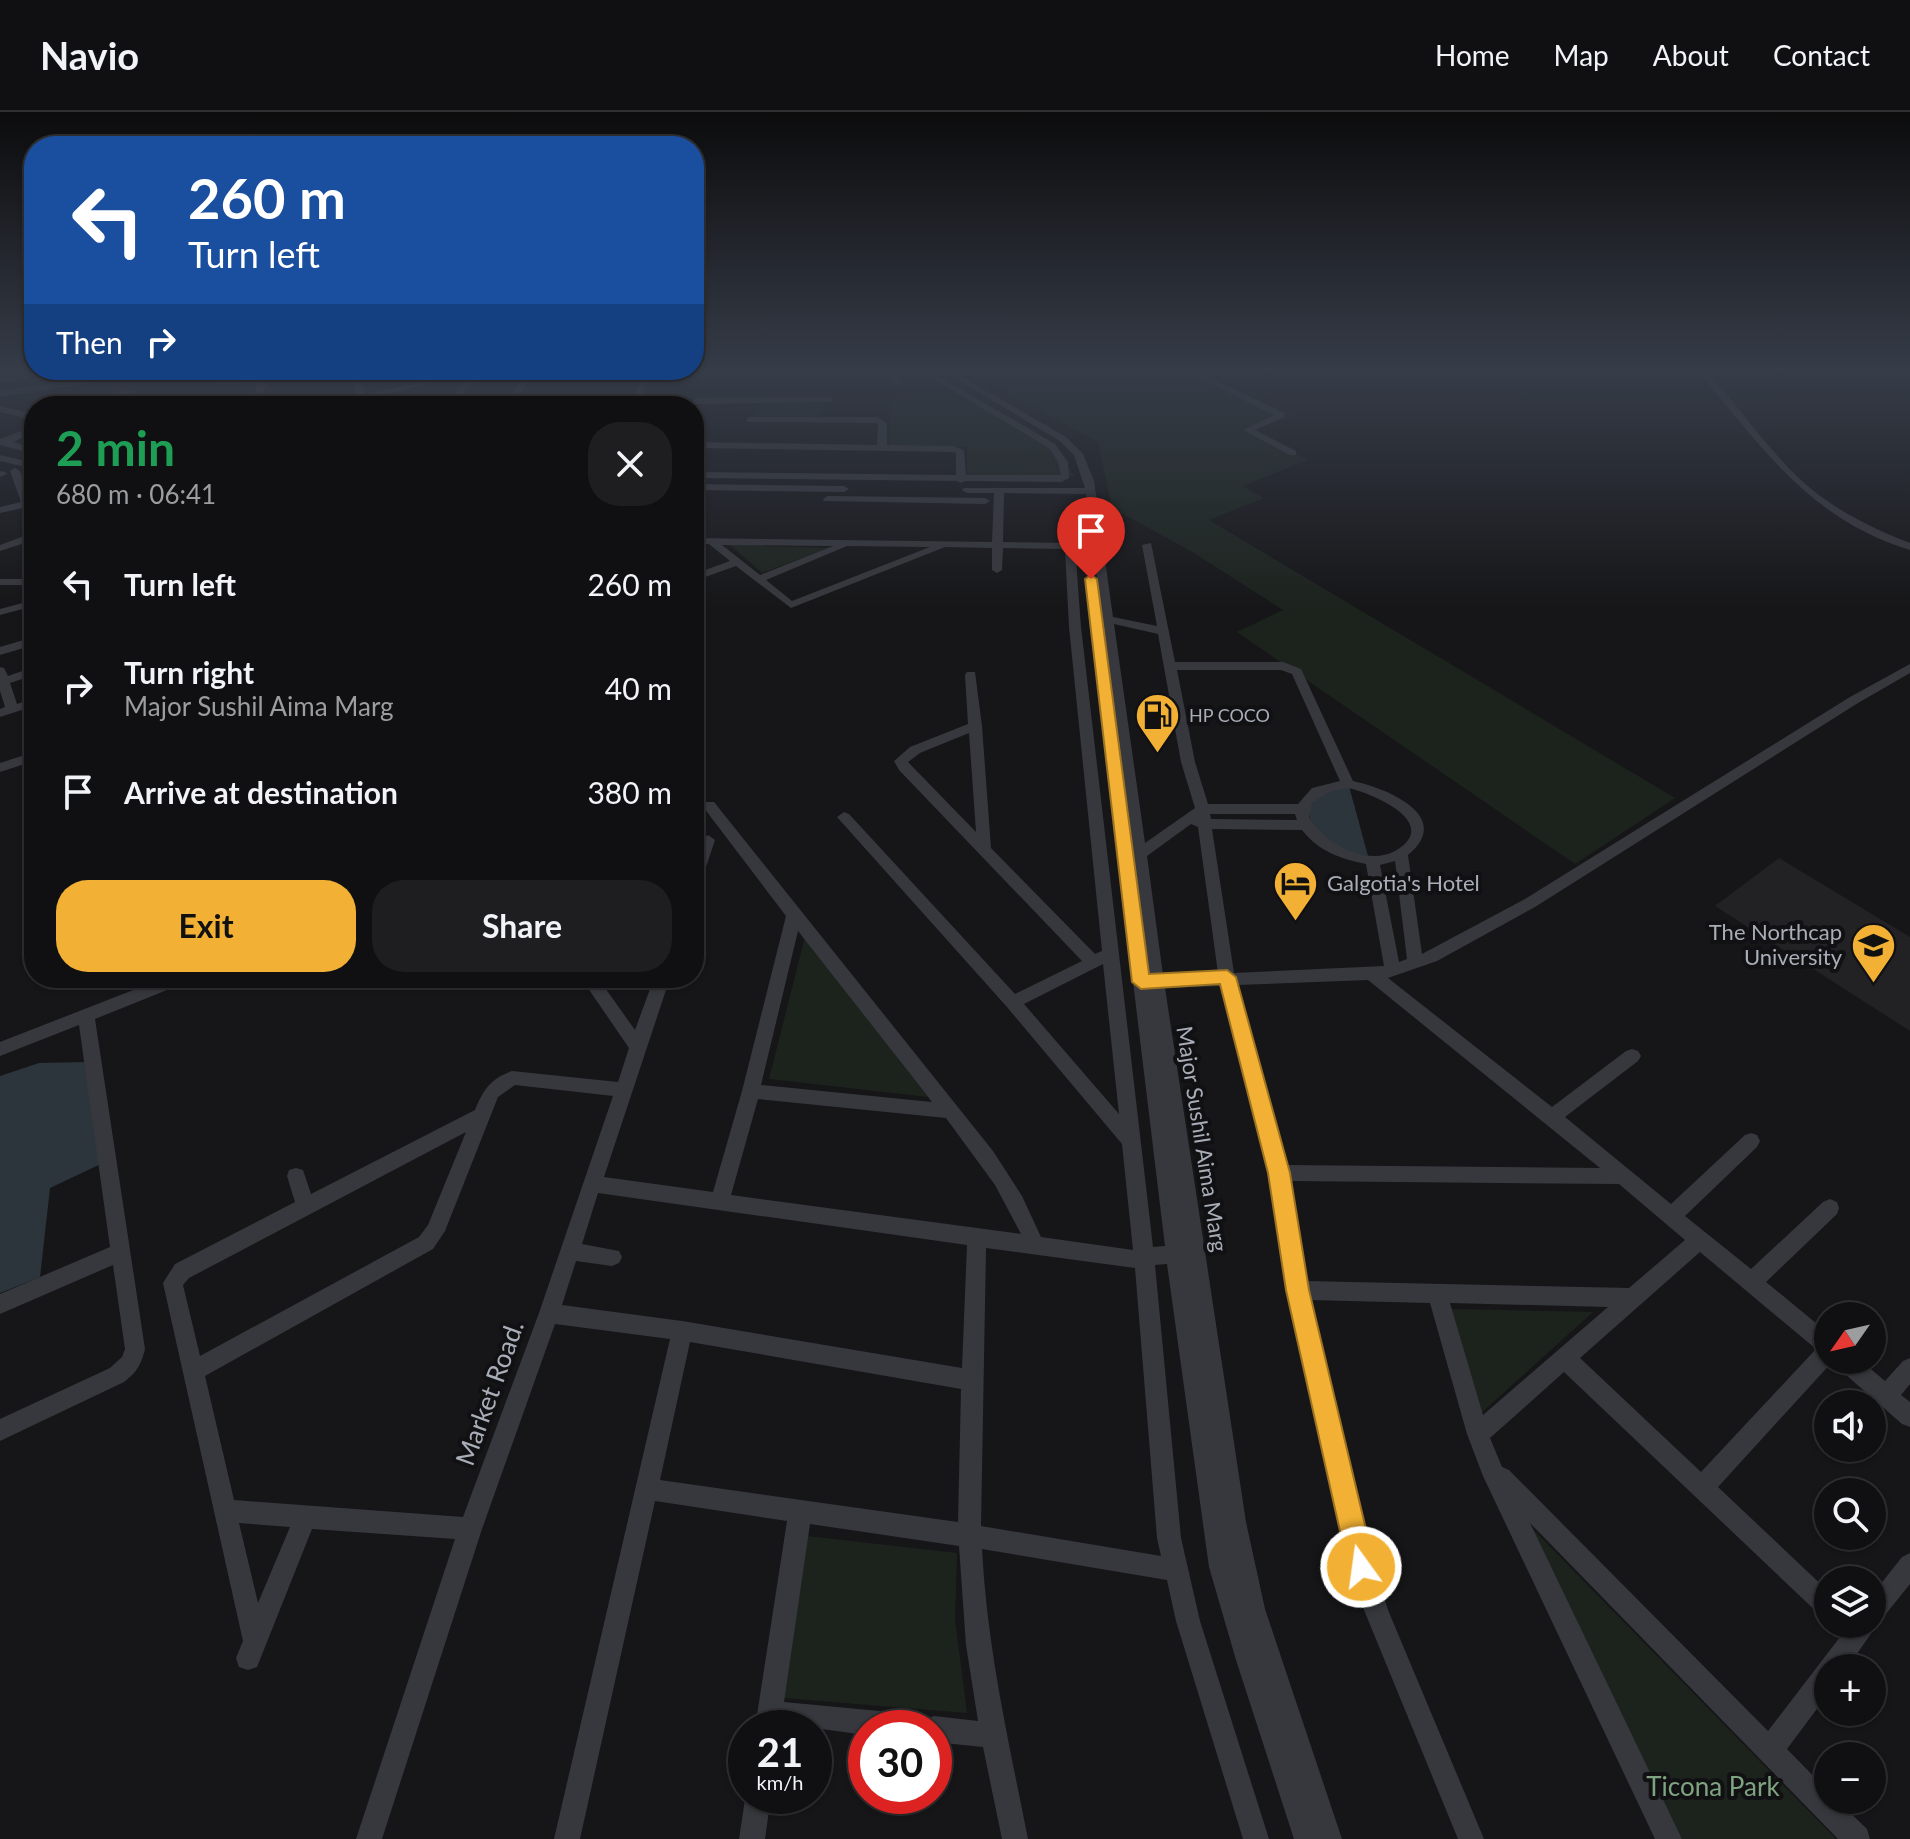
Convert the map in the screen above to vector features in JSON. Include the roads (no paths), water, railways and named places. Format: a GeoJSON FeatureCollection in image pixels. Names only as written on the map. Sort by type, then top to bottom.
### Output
{"type":"FeatureCollection","features":[{"type":"Feature","properties":{"kind":"street"},"geometry":{"type":"LineString","coordinates":[[905,449],[958,450],[961,452],[961,480]]}},
{"type":"Feature","properties":{"kind":"street"},"geometry":{"type":"LineString","coordinates":[[704,475],[1061,479],[1068,474],[1054,449]]}},
{"type":"Feature","properties":{"kind":"street","name":"Major Sushil Aima Marg"},"geometry":{"type":"LineString","coordinates":[[1065,449],[1076,464],[1085,491],[1140,854],[1148,982],[1177,1261],[1221,1567],[1307,1839]]}},
{"type":"Feature","properties":{"kind":"street","name":"Major Sushil Aima Marg"},"geometry":{"type":"LineString","coordinates":[[1074,449],[1083,464],[1134,931],[1148,982],[1197,1252],[1235,1522],[1253,1609],[1329,1839]]}},
{"type":"Feature","properties":{"kind":"street"},"geometry":{"type":"LineString","coordinates":[[1284,449],[1293,453]]}},
{"type":"Feature","properties":{"kind":"street"},"geometry":{"type":"LineString","coordinates":[[1770,449],[1811,493],[1854,523],[1910,547]]}},
{"type":"Feature","properties":{"kind":"street"},"geometry":{"type":"LineString","coordinates":[[0,458],[24,464]]}},
{"type":"Feature","properties":{"kind":"street"},"geometry":{"type":"LineString","coordinates":[[1,474],[24,469]]}},
{"type":"Feature","properties":{"kind":"street"},"geometry":{"type":"LineString","coordinates":[[15,471],[24,496]]}},
{"type":"Feature","properties":{"kind":"street"},"geometry":{"type":"LineString","coordinates":[[704,487],[998,496]]}},
{"type":"Feature","properties":{"kind":"street"},"geometry":{"type":"LineString","coordinates":[[704,497],[998,496],[1085,491]]}},
{"type":"Feature","properties":{"kind":"street"},"geometry":{"type":"LineString","coordinates":[[997,570],[998,496]]}},
{"type":"Feature","properties":{"kind":"street"},"geometry":{"type":"LineString","coordinates":[[0,510],[24,505]]}},
{"type":"Feature","properties":{"kind":"street"},"geometry":{"type":"LineString","coordinates":[[0,548],[24,540]]}},
{"type":"Feature","properties":{"kind":"street"},"geometry":{"type":"LineString","coordinates":[[704,541],[1074,547],[1075,627],[1169,1538],[1188,1621],[1256,1839]]}},
{"type":"Feature","properties":{"kind":"street"},"geometry":{"type":"LineString","coordinates":[[711,541],[788,604],[947,544]]}},
{"type":"Feature","properties":{"kind":"street"},"geometry":{"type":"LineString","coordinates":[[758,579],[852,543]]}},
{"type":"Feature","properties":{"kind":"street"},"geometry":{"type":"LineString","coordinates":[[1147,545],[1227,977],[1279,1173],[1297,1290],[1361,1567],[1471,1839]]}},
{"type":"Feature","properties":{"kind":"street"},"geometry":{"type":"LineString","coordinates":[[704,574],[738,562]]}},
{"type":"Feature","properties":{"kind":"street"},"geometry":{"type":"LineString","coordinates":[[0,582],[24,582]]}},
{"type":"Feature","properties":{"kind":"street"},"geometry":{"type":"LineString","coordinates":[[0,612],[24,606]]}},
{"type":"Feature","properties":{"kind":"street"},"geometry":{"type":"LineString","coordinates":[[1106,619],[1162,631]]}},
{"type":"Feature","properties":{"kind":"street"},"geometry":{"type":"LineString","coordinates":[[0,651],[24,644]]}},
{"type":"Feature","properties":{"kind":"street"},"geometry":{"type":"LineString","coordinates":[[1169,666],[1283,666],[1297,672],[1348,784]]}},
{"type":"Feature","properties":{"kind":"street"},"geometry":{"type":"LineString","coordinates":[[1148,982],[1371,974],[1416,964],[1530,903],[1910,668]]}},
{"type":"Feature","properties":{"kind":"street"},"geometry":{"type":"LineString","coordinates":[[6,711],[1,678],[24,673]]}},
{"type":"Feature","properties":{"kind":"street"},"geometry":{"type":"LineString","coordinates":[[971,675],[984,851]]}},
{"type":"Feature","properties":{"kind":"street"},"geometry":{"type":"LineString","coordinates":[[976,726],[915,750],[901,761],[921,786],[1092,961]]}},
{"type":"Feature","properties":{"kind":"street"},"geometry":{"type":"LineString","coordinates":[[0,768],[24,760]]}},
{"type":"Feature","properties":{"kind":"street"},"geometry":{"type":"LineString","coordinates":[[1348,784],[1382,792],[1409,811],[1416,835],[1411,845],[1401,853],[1372,859],[1339,853],[1324,845],[1305,825],[1302,809],[1307,799],[1317,791],[1348,784]]}},
{"type":"Feature","properties":{"kind":"street"},"geometry":{"type":"LineString","coordinates":[[709,805],[949,1111],[1025,1215],[1035,1247]]}},
{"type":"Feature","properties":{"kind":"street"},"geometry":{"type":"LineString","coordinates":[[1140,854],[1199,817],[1302,809]]}},
{"type":"Feature","properties":{"kind":"street"},"geometry":{"type":"LineString","coordinates":[[844,817],[1013,1002],[1129,1139]]}},
{"type":"Feature","properties":{"kind":"street"},"geometry":{"type":"LineString","coordinates":[[1199,817],[1305,825]]}},
{"type":"Feature","properties":{"kind":"street"},"geometry":{"type":"LineString","coordinates":[[704,842],[731,834]]}},
{"type":"Feature","properties":{"kind":"street"},"geometry":{"type":"LineString","coordinates":[[1401,853],[1416,964]]}},
{"type":"Feature","properties":{"kind":"street"},"geometry":{"type":"LineString","coordinates":[[1372,859],[1393,971]]}},
{"type":"Feature","properties":{"kind":"street"},"geometry":{"type":"LineString","coordinates":[[719,1203],[751,1091],[794,915]]}},
{"type":"Feature","properties":{"kind":"street"},"geometry":{"type":"LineString","coordinates":[[1013,1002],[1092,961],[1134,931]]}},
{"type":"Feature","properties":{"kind":"street"},"geometry":{"type":"LineString","coordinates":[[1371,974],[1552,1117],[1814,1337]]}},
{"type":"Feature","properties":{"kind":"street"},"geometry":{"type":"LineString","coordinates":[[0,1049],[155,988]]}},
{"type":"Feature","properties":{"kind":"street"},"geometry":{"type":"LineString","coordinates":[[596,988],[638,1047]]}},
{"type":"Feature","properties":{"kind":"street","name":"Market Road."},"geometry":{"type":"LineString","coordinates":[[369,1839],[470,1529],[549,1313],[659,988]]}},
{"type":"Feature","properties":{"kind":"street"},"geometry":{"type":"LineString","coordinates":[[0,1430],[117,1375],[131,1363],[135,1349],[86,1015]]}},
{"type":"Feature","properties":{"kind":"street"},"geometry":{"type":"LineString","coordinates":[[1552,1117],[1632,1056]]}},
{"type":"Feature","properties":{"kind":"street"},"geometry":{"type":"LineString","coordinates":[[192,1372],[426,1243],[435,1231],[481,1115],[496,1086],[512,1078],[625,1090]]}},
{"type":"Feature","properties":{"kind":"street"},"geometry":{"type":"LineString","coordinates":[[751,1091],[949,1111]]}},
{"type":"Feature","properties":{"kind":"street"},"geometry":{"type":"LineString","coordinates":[[306,1515],[252,1650],[225,1511],[173,1289],[175,1277],[481,1115]]}},
{"type":"Feature","properties":{"kind":"street"},"geometry":{"type":"LineString","coordinates":[[1672,1216],[1751,1141]]}},
{"type":"Feature","properties":{"kind":"street"},"geometry":{"type":"LineString","coordinates":[[1279,1173],[1624,1176]]}},
{"type":"Feature","properties":{"kind":"street"},"geometry":{"type":"LineString","coordinates":[[296,1176],[306,1206]]}},
{"type":"Feature","properties":{"kind":"street"},"geometry":{"type":"LineString","coordinates":[[593,1184],[1141,1261],[1177,1261],[1197,1252]]}},
{"type":"Feature","properties":{"kind":"street"},"geometry":{"type":"LineString","coordinates":[[1751,1282],[1830,1208]]}},
{"type":"Feature","properties":{"kind":"street"},"geometry":{"type":"LineString","coordinates":[[977,1239],[972,1380],[975,1618],[1015,1839]]}},
{"type":"Feature","properties":{"kind":"street"},"geometry":{"type":"LineString","coordinates":[[1478,1434],[1700,1239]]}},
{"type":"Feature","properties":{"kind":"street"},"geometry":{"type":"LineString","coordinates":[[570,1251],[612,1257]]}},
{"type":"Feature","properties":{"kind":"street"},"geometry":{"type":"LineString","coordinates":[[0,1304],[120,1252]]}},
{"type":"Feature","properties":{"kind":"street"},"geometry":{"type":"LineString","coordinates":[[1177,1261],[1200,1273]]}},
{"type":"Feature","properties":{"kind":"street"},"geometry":{"type":"LineString","coordinates":[[1297,1290],[1438,1296],[1633,1298]]}},
{"type":"Feature","properties":{"kind":"street"},"geometry":{"type":"LineString","coordinates":[[1438,1296],[1478,1434],[1491,1468],[1669,1839]]}},
{"type":"Feature","properties":{"kind":"street"},"geometry":{"type":"LineString","coordinates":[[549,1313],[682,1331],[972,1380]]}},
{"type":"Feature","properties":{"kind":"street"},"geometry":{"type":"LineString","coordinates":[[567,1839],[682,1331]]}},
{"type":"Feature","properties":{"kind":"street"},"geometry":{"type":"LineString","coordinates":[[1564,1358],[1814,1594]]}},
{"type":"Feature","properties":{"kind":"street"},"geometry":{"type":"LineString","coordinates":[[1702,1488],[1814,1364]]}},
{"type":"Feature","properties":{"kind":"street"},"geometry":{"type":"LineString","coordinates":[[1887,1395],[1910,1368]]}},
{"type":"Feature","properties":{"kind":"street"},"geometry":{"type":"LineString","coordinates":[[1861,1374],[1910,1416]]}},
{"type":"Feature","properties":{"kind":"street"},"geometry":{"type":"LineString","coordinates":[[1491,1468],[1857,1839]]}},
{"type":"Feature","properties":{"kind":"street"},"geometry":{"type":"LineString","coordinates":[[647,1489],[972,1536],[1176,1570]]}},
{"type":"Feature","properties":{"kind":"street"},"geometry":{"type":"LineString","coordinates":[[225,1511],[470,1529]]}},
{"type":"Feature","properties":{"kind":"street"},"geometry":{"type":"LineString","coordinates":[[770,1710],[800,1511]]}},
{"type":"Feature","properties":{"kind":"street"},"geometry":{"type":"LineString","coordinates":[[1886,1593],[1910,1565]]}},
{"type":"Feature","properties":{"kind":"street"},"geometry":{"type":"LineString","coordinates":[[1770,1750],[1814,1691]]}},
{"type":"Feature","properties":{"kind":"street"},"geometry":{"type":"LineString","coordinates":[[952,1731],[995,1736]]}},
{"type":"Feature","properties":{"kind":"street"},"geometry":{"type":"LineString","coordinates":[[752,1839],[755,1814]]}},
{"type":"Feature","properties":{"kind":"place","name":"HP COCO"},"geometry":{"type":"Point","coordinates":[1158,755]}},
{"type":"Feature","properties":{"kind":"place","name":"Galgotia's Hotel"},"geometry":{"type":"Point","coordinates":[1296,922]}},
{"type":"Feature","properties":{"kind":"place","name":"The Northcap University"},"geometry":{"type":"Point","coordinates":[1873,984]}},
{"type":"Feature","properties":{"kind":"park label","name":"Ticona Park"},"geometry":{"type":"Point","coordinates":[1713,1787]}}]}
